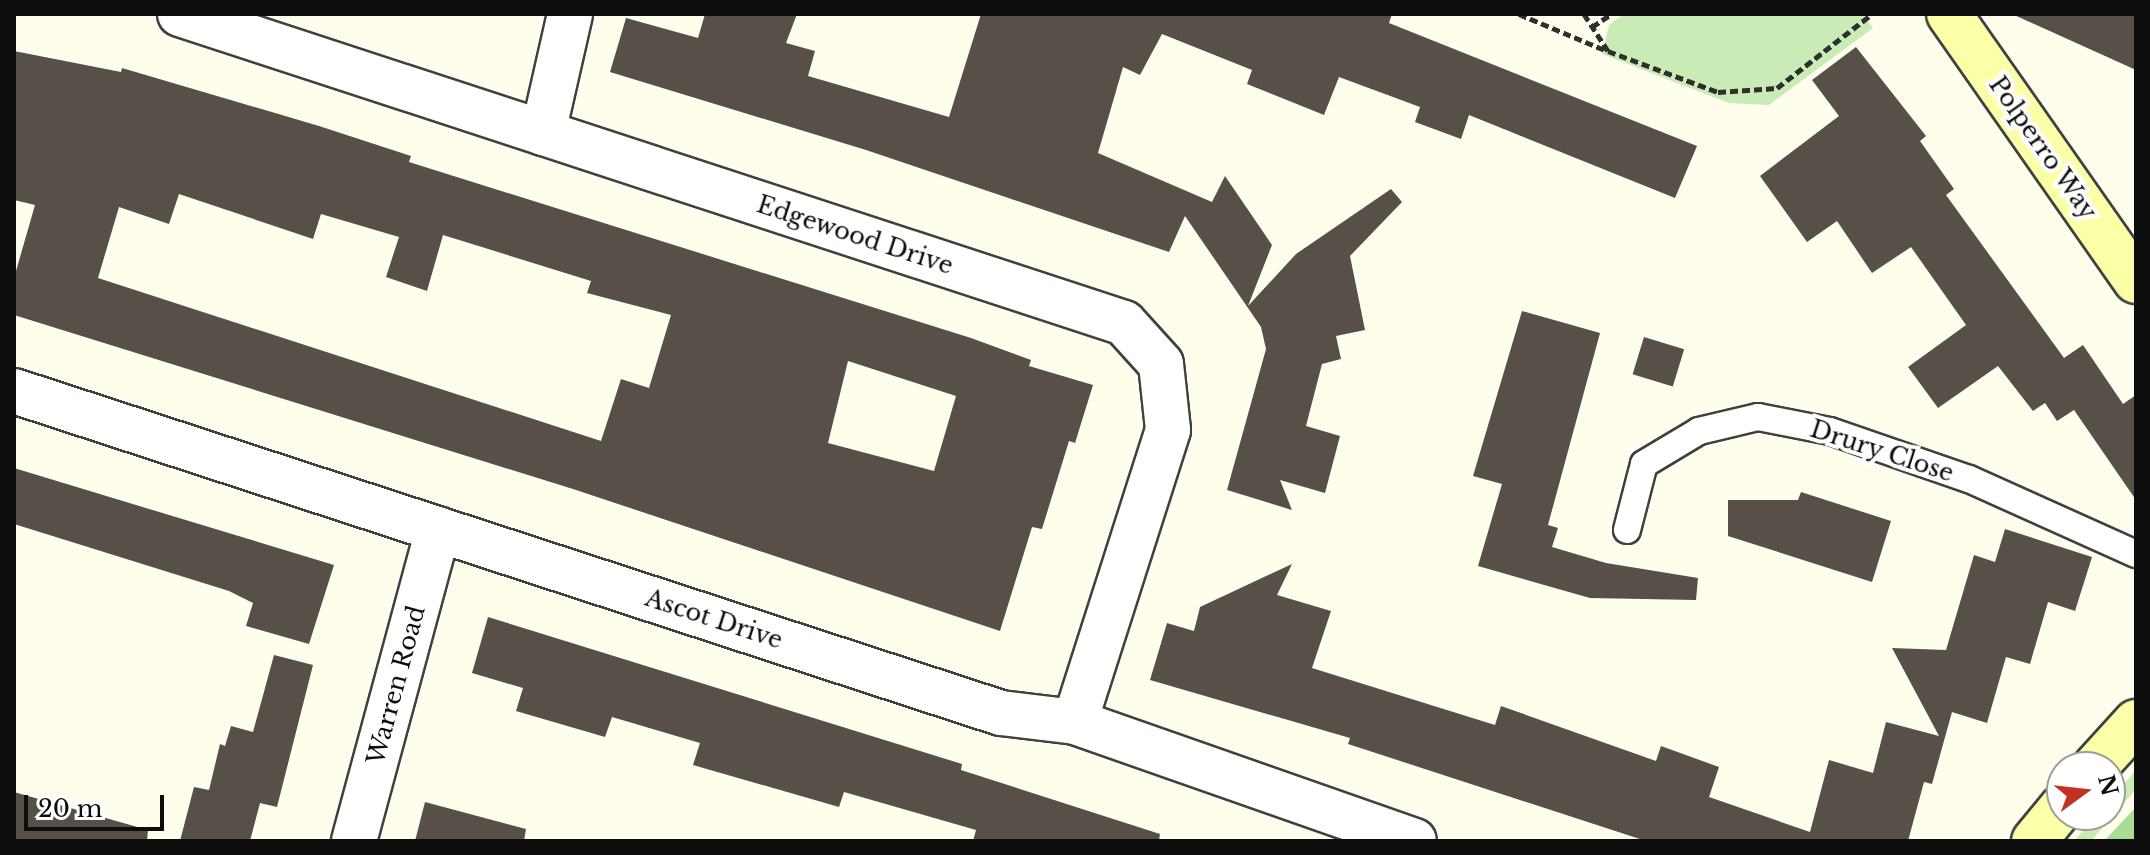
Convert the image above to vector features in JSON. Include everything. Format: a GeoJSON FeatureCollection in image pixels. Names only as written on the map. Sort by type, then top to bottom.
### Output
{"type":"FeatureCollection","features":[{"type":"Feature","properties":{"kind":"street","name":"Edgewood Drive"},"geometry":{"type":"LineString","coordinates":[[180,14],[1124,323],[1161,364],[1168,430],[1075,722]]}},
{"type":"Feature","properties":{"kind":"street"},"geometry":{"type":"LineString","coordinates":[[543,133],[570,14]]}},
{"type":"Feature","properties":{"kind":"street","name":"Polperro Way"},"geometry":{"type":"LineString","coordinates":[[1949,14],[2136,281]]}},
{"type":"Feature","properties":{"kind":"street","name":"Ascot Drive"},"geometry":{"type":"LineString","coordinates":[[14,391],[1001,713],[1075,722],[1414,841]]}},
{"type":"Feature","properties":{"kind":"street","name":"Warren Road"},"geometry":{"type":"LineString","coordinates":[[354,841],[438,529]]}},
{"type":"Feature","properties":{"kind":"street"},"geometry":{"type":"LineString","coordinates":[[2110,751],[2136,722]]}},
{"type":"Feature","properties":{"kind":"lane","name":"Drury Close"},"geometry":{"type":"LineString","coordinates":[[1627,530],[1644,464],[1699,431],[1758,417],[1830,431],[1969,479],[2136,554]]}},
{"type":"Feature","properties":{"kind":"path"},"geometry":{"type":"LineString","coordinates":[[1519,14],[1718,92],[1777,88],[1872,14]]}},
{"type":"Feature","properties":{"kind":"path"},"geometry":{"type":"LineString","coordinates":[[1584,14],[1608,51]]}},
{"type":"Feature","properties":{"kind":"path"},"geometry":{"type":"LineString","coordinates":[[1592,27],[1611,14]]}},
{"type":"Feature","properties":{"kind":"green space"},"geometry":{"type":"Polygon","coordinates":[[[1624,14],[1862,14],[1873,28],[1769,105],[1729,103],[1602,54],[1609,25],[1624,14]]]}},
{"type":"Feature","properties":{"kind":"green space"},"geometry":{"type":"Polygon","coordinates":[[[2136,770],[2136,789],[2126,801],[2126,782],[2136,770]]]}},
{"type":"Feature","properties":{"kind":"green space"},"geometry":{"type":"Polygon","coordinates":[[[2136,807],[2136,841],[2104,841],[2113,831],[2126,831],[2126,818],[2136,807]]]}},
{"type":"Feature","properties":{"kind":"green space"},"geometry":{"type":"Polygon","coordinates":[[[2082,831],[2100,831],[2091,841],[2074,841],[2082,831]]]}},
{"type":"Feature","properties":{"kind":"building"},"geometry":{"type":"Polygon","coordinates":[[[705,14],[797,14],[786,43],[815,51],[808,76],[949,117],[981,14],[1392,14],[1389,23],[1697,146],[1675,198],[1469,115],[1461,139],[1415,122],[1420,107],[1339,77],[1324,115],[1247,84],[1252,70],[1162,34],[1140,75],[1123,67],[1098,153],[1212,202],[1225,176],[1272,245],[1248,306],[1296,254],[1391,189],[1402,202],[1350,256],[1365,330],[1336,336],[1341,359],[1322,364],[1306,426],[1340,436],[1325,493],[1280,480],[1292,510],[1227,490],[1266,349],[1261,327],[1185,216],[1169,252],[866,150],[610,72],[626,18],[698,38],[705,14]]]}},
{"type":"Feature","properties":{"kind":"building"},"geometry":{"type":"Polygon","coordinates":[[[2012,14],[2136,14],[2136,70],[2012,14]]]}},
{"type":"Feature","properties":{"kind":"building"},"geometry":{"type":"Polygon","coordinates":[[[1856,47],[1926,136],[1920,141],[1954,189],[1946,195],[2064,358],[2083,345],[2123,404],[2136,395],[2136,500],[2074,410],[2057,421],[2045,403],[2033,411],[1998,366],[1938,408],[1908,367],[1966,325],[1911,247],[1872,273],[1837,221],[1807,242],[1760,176],[1839,116],[1812,80],[1856,47]]]}},
{"type":"Feature","properties":{"kind":"building"},"geometry":{"type":"Polygon","coordinates":[[[14,51],[121,72],[122,68],[319,126],[411,156],[409,162],[971,338],[1031,360],[1029,366],[1093,385],[1075,443],[1069,441],[1042,529],[1032,527],[1000,631],[573,489],[14,315],[14,278],[35,205],[14,200],[14,51]],[[179,194],[169,224],[119,207],[98,278],[601,441],[621,379],[649,388],[671,315],[587,293],[591,281],[443,235],[427,291],[386,277],[399,237],[321,214],[313,239],[179,194]],[[848,361],[828,443],[934,471],[956,396],[848,361]]]}},
{"type":"Feature","properties":{"kind":"building"},"geometry":{"type":"Polygon","coordinates":[[[1522,311],[1600,333],[1548,525],[1558,528],[1552,547],[1606,563],[1698,578],[1696,600],[1590,598],[1478,566],[1502,484],[1473,476],[1522,311]]]}},
{"type":"Feature","properties":{"kind":"building"},"geometry":{"type":"Polygon","coordinates":[[[1644,337],[1684,349],[1673,387],[1633,374],[1644,337]]]}},
{"type":"Feature","properties":{"kind":"building"},"geometry":{"type":"Polygon","coordinates":[[[14,468],[334,565],[309,644],[246,626],[253,603],[229,591],[14,524],[14,468]]]}},
{"type":"Feature","properties":{"kind":"building"},"geometry":{"type":"Polygon","coordinates":[[[1801,492],[1891,521],[1872,582],[1728,536],[1728,500],[1798,500],[1801,492]]]}},
{"type":"Feature","properties":{"kind":"building"},"geometry":{"type":"Polygon","coordinates":[[[2005,529],[2092,557],[2075,611],[2048,602],[2030,664],[2006,657],[1987,723],[1952,712],[1932,784],[1924,782],[1908,841],[1646,841],[1348,744],[1350,738],[1150,680],[1167,623],[1194,631],[1200,607],[1292,564],[1277,595],[1331,611],[1312,668],[1495,725],[1501,706],[1656,761],[1661,746],[1719,767],[1709,797],[1810,832],[1829,760],[1873,773],[1886,722],[1939,736],[1892,648],[1946,650],[1974,555],[1995,562],[2005,529]]]}},
{"type":"Feature","properties":{"kind":"building"},"geometry":{"type":"Polygon","coordinates":[[[488,617],[962,764],[961,770],[1160,834],[1159,841],[973,841],[976,830],[844,792],[839,807],[693,765],[700,743],[612,717],[605,737],[516,711],[523,688],[472,673],[488,617]]]}},
{"type":"Feature","properties":{"kind":"building"},"geometry":{"type":"Polygon","coordinates":[[[274,655],[313,665],[277,807],[260,803],[250,841],[180,841],[194,787],[209,790],[220,744],[225,746],[231,726],[253,732],[274,655]]]}},
{"type":"Feature","properties":{"kind":"building"},"geometry":{"type":"Polygon","coordinates":[[[14,792],[148,830],[147,841],[14,841],[14,792]]]}},
{"type":"Feature","properties":{"kind":"building"},"geometry":{"type":"Polygon","coordinates":[[[425,802],[526,829],[524,841],[415,841],[425,802]]]}}]}
